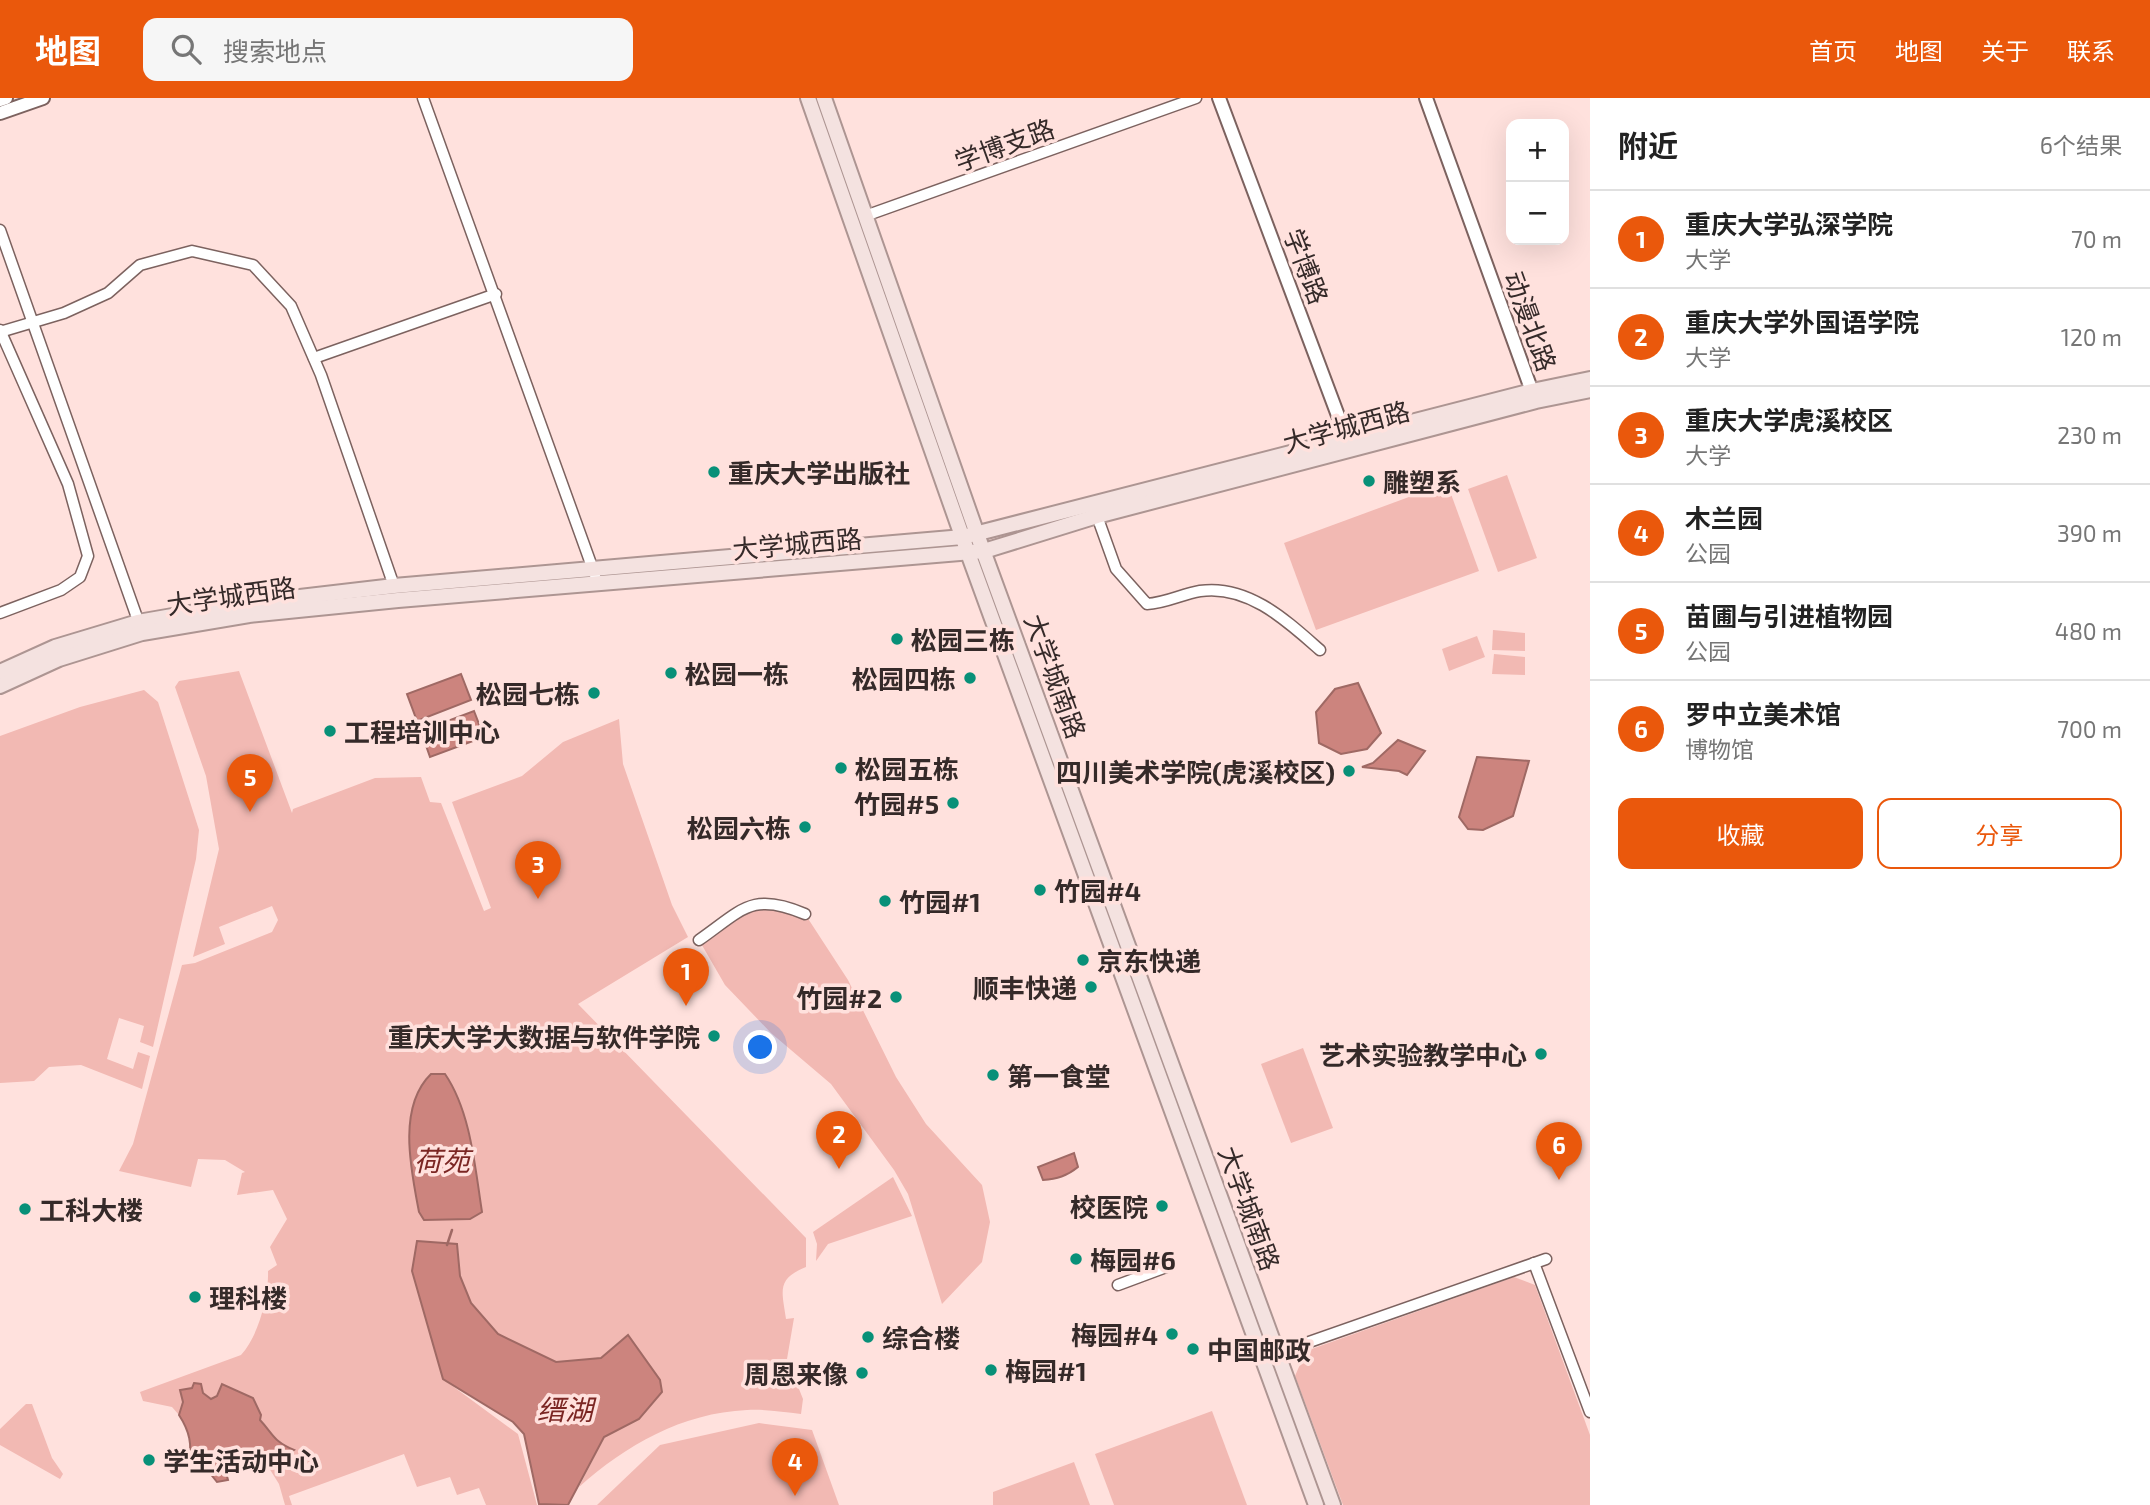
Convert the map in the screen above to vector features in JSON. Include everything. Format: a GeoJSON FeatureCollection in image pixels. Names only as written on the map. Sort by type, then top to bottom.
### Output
{"type":"FeatureCollection","features":[{"type":"Feature","properties":{"kind":"main road","name":"大学城南路"},"geometry":{"type":"LineString","coordinates":[[808,98],[970,535],[984,551],[1333,1505]]}},
{"type":"Feature","properties":{"kind":"main road","name":"大学城南路"},"geometry":{"type":"LineString","coordinates":[[824,98],[970,535],[968,553],[1316,1505]]}},
{"type":"Feature","properties":{"kind":"main road","name":"大学城西路"},"geometry":{"type":"LineString","coordinates":[[0,672],[55,648],[247,603],[394,586],[596,577],[984,551],[1097,516],[1590,380]]}},
{"type":"Feature","properties":{"kind":"main road","name":"大学城西路"},"geometry":{"type":"LineString","coordinates":[[1534,396],[1590,390]]}},
{"type":"Feature","properties":{"kind":"main road","name":"大学城西路"},"geometry":{"type":"LineString","coordinates":[[0,686],[140,627],[970,535],[1349,445]]}},
{"type":"Feature","properties":{"kind":"street"},"geometry":{"type":"LineString","coordinates":[[0,100],[6,98]]}},
{"type":"Feature","properties":{"kind":"street"},"geometry":{"type":"LineString","coordinates":[[0,113],[43,98]]}},
{"type":"Feature","properties":{"kind":"street"},"geometry":{"type":"LineString","coordinates":[[423,98],[596,577]]}},
{"type":"Feature","properties":{"kind":"street","name":"学博支路"},"geometry":{"type":"LineString","coordinates":[[865,216],[1196,98]]}},
{"type":"Feature","properties":{"kind":"street","name":"学博路"},"geometry":{"type":"LineString","coordinates":[[1219,98],[1349,445]]}},
{"type":"Feature","properties":{"kind":"street","name":"动漫北路"},"geometry":{"type":"LineString","coordinates":[[1426,98],[1534,396]]}},
{"type":"Feature","properties":{"kind":"street"},"geometry":{"type":"LineString","coordinates":[[0,230],[140,627]]}},
{"type":"Feature","properties":{"kind":"street"},"geometry":{"type":"LineString","coordinates":[[0,613],[61,590],[80,578],[88,556],[68,484],[0,331],[64,313],[107,293],[140,265],[192,251],[253,265],[291,306],[314,358],[394,586]]}},
{"type":"Feature","properties":{"kind":"street"},"geometry":{"type":"LineString","coordinates":[[314,358],[496,294]]}},
{"type":"Feature","properties":{"kind":"street"},"geometry":{"type":"LineString","coordinates":[[1097,516],[1116,569],[1147,604],[1163,603],[1199,591],[1224,591],[1274,610],[1320,650]]}},
{"type":"Feature","properties":{"kind":"street"},"geometry":{"type":"LineString","coordinates":[[699,940],[758,901],[781,903],[804,914]]}},
{"type":"Feature","properties":{"kind":"street"},"geometry":{"type":"LineString","coordinates":[[1263,1361],[1277,1353],[1546,1259]]}},
{"type":"Feature","properties":{"kind":"street"},"geometry":{"type":"LineString","coordinates":[[1534,1263],[1590,1412]]}},
{"type":"Feature","properties":{"kind":"street"},"geometry":{"type":"LineString","coordinates":[[1118,1284],[1169,1266]]}},
{"type":"Feature","properties":{"kind":"shaded area"},"geometry":{"type":"Polygon","coordinates":[[[1507,475],[1537,558],[1498,572],[1468,489],[1507,475]]]}},
{"type":"Feature","properties":{"kind":"shaded area"},"geometry":{"type":"Polygon","coordinates":[[[1447,483],[1479,571],[1316,630],[1284,543],[1447,483]]]}},
{"type":"Feature","properties":{"kind":"shaded area"},"geometry":{"type":"Polygon","coordinates":[[[1493,630],[1525,633],[1525,651],[1492,650],[1493,630]]]}},
{"type":"Feature","properties":{"kind":"shaded area"},"geometry":{"type":"Polygon","coordinates":[[[1477,636],[1485,657],[1449,671],[1442,649],[1477,636]]]}},
{"type":"Feature","properties":{"kind":"shaded area"},"geometry":{"type":"Polygon","coordinates":[[[1494,654],[1525,657],[1525,675],[1492,674],[1494,654]]]}},
{"type":"Feature","properties":{"kind":"shaded area"},"geometry":{"type":"Polygon","coordinates":[[[239,671],[292,813],[293,809],[375,778],[421,777],[430,802],[441,803],[484,911],[491,908],[452,802],[522,776],[563,742],[619,719],[623,764],[672,905],[688,937],[578,1004],[806,1238],[806,1267],[790,1276],[783,1287],[786,1319],[794,1318],[787,1359],[803,1399],[801,1414],[747,1410],[700,1417],[636,1445],[579,1487],[604,1437],[639,1419],[662,1393],[660,1380],[628,1335],[601,1358],[556,1362],[498,1334],[471,1303],[460,1277],[457,1245],[417,1241],[412,1271],[443,1379],[518,1434],[537,1505],[486,1505],[479,1488],[457,1495],[450,1477],[417,1487],[404,1454],[289,1496],[292,1505],[285,1505],[279,1484],[269,1468],[293,1450],[277,1443],[260,1419],[217,1396],[211,1399],[192,1388],[179,1415],[172,1407],[143,1401],[140,1392],[241,1355],[253,1338],[261,1316],[267,1292],[268,1271],[277,1265],[270,1247],[287,1219],[273,1190],[237,1195],[242,1173],[245,1172],[225,1160],[198,1159],[191,1187],[119,1171],[133,1144],[182,965],[195,963],[272,932],[278,920],[272,906],[219,927],[225,944],[193,957],[219,849],[206,776],[175,687],[179,681],[239,671]]]}},
{"type":"Feature","properties":{"kind":"shaded area"},"geometry":{"type":"Polygon","coordinates":[[[144,690],[158,702],[199,830],[196,859],[153,1047],[140,1042],[144,1026],[119,1018],[107,1059],[133,1069],[138,1052],[150,1056],[142,1089],[81,1065],[49,1067],[34,1081],[0,1083],[0,736],[80,707],[144,690]]]}},
{"type":"Feature","properties":{"kind":"shaded area"},"geometry":{"type":"Polygon","coordinates":[[[758,901],[805,914],[848,980],[896,1077],[926,1124],[982,1185],[990,1222],[982,1262],[942,1304],[908,1194],[894,1170],[831,1084],[771,1033],[725,985],[699,940],[758,901]]]}},
{"type":"Feature","properties":{"kind":"shaded area"},"geometry":{"type":"Polygon","coordinates":[[[1303,1048],[1333,1128],[1291,1143],[1261,1064],[1303,1048]]]}},
{"type":"Feature","properties":{"kind":"shaded area"},"geometry":{"type":"Polygon","coordinates":[[[893,1177],[912,1216],[828,1244],[816,1261],[817,1244],[813,1232],[893,1177]]]}},
{"type":"Feature","properties":{"kind":"shaded area"},"geometry":{"type":"Polygon","coordinates":[[[1514,1277],[1535,1285],[1590,1435],[1590,1505],[1343,1505],[1295,1376],[1306,1351],[1514,1277]]]}},
{"type":"Feature","properties":{"kind":"shaded area"},"geometry":{"type":"Polygon","coordinates":[[[26,1404],[32,1404],[52,1458],[63,1474],[60,1479],[0,1445],[0,1429],[26,1404]]]}},
{"type":"Feature","properties":{"kind":"shaded area"},"geometry":{"type":"Polygon","coordinates":[[[1212,1411],[1247,1505],[1114,1505],[1095,1454],[1212,1411]]]}},
{"type":"Feature","properties":{"kind":"shaded area"},"geometry":{"type":"Polygon","coordinates":[[[759,1423],[812,1430],[839,1505],[597,1505],[660,1445],[759,1423]]]}},
{"type":"Feature","properties":{"kind":"shaded area"},"geometry":{"type":"Polygon","coordinates":[[[1074,1462],[1090,1505],[993,1505],[993,1492],[1074,1462]]]}},
{"type":"Feature","properties":{"kind":"water"},"geometry":{"type":"Polygon","coordinates":[[[461,674],[471,700],[417,721],[407,694],[461,674]]]}},
{"type":"Feature","properties":{"kind":"water"},"geometry":{"type":"Polygon","coordinates":[[[1358,683],[1381,733],[1367,749],[1341,754],[1319,743],[1316,712],[1335,689],[1358,683]]]}},
{"type":"Feature","properties":{"kind":"water"},"geometry":{"type":"Polygon","coordinates":[[[474,711],[484,737],[430,757],[421,731],[474,711]]]}},
{"type":"Feature","properties":{"kind":"water"},"geometry":{"type":"Polygon","coordinates":[[[1398,740],[1425,751],[1407,775],[1399,771],[1362,767],[1373,763],[1398,740]]]}},
{"type":"Feature","properties":{"kind":"water"},"geometry":{"type":"Polygon","coordinates":[[[1477,757],[1529,761],[1513,816],[1483,830],[1468,829],[1459,817],[1477,757]]]}},
{"type":"Feature","properties":{"kind":"water","name":"荷苑"},"geometry":{"type":"Polygon","coordinates":[[[431,1074],[445,1074],[461,1105],[466,1123],[482,1212],[470,1219],[424,1220],[419,1212],[410,1159],[410,1121],[420,1088],[431,1074]]]}},
{"type":"Feature","properties":{"kind":"water"},"geometry":{"type":"Polygon","coordinates":[[[1074,1153],[1078,1167],[1062,1176],[1043,1180],[1038,1167],[1074,1153]]]}},
{"type":"Feature","properties":{"kind":"water","name":"缙湖"},"geometry":{"type":"Polygon","coordinates":[[[417,1241],[457,1244],[460,1276],[471,1303],[498,1334],[556,1362],[601,1358],[628,1335],[660,1380],[662,1392],[639,1419],[604,1437],[568,1505],[539,1504],[524,1434],[513,1422],[443,1379],[412,1271],[417,1241]]]}},
{"type":"Feature","properties":{"kind":"water"},"geometry":{"type":"Polygon","coordinates":[[[194,1383],[201,1384],[203,1393],[211,1399],[217,1396],[222,1384],[253,1398],[261,1415],[260,1420],[278,1441],[294,1450],[266,1470],[248,1454],[226,1456],[224,1465],[228,1480],[217,1482],[205,1467],[194,1468],[189,1464],[189,1438],[179,1415],[183,1402],[180,1390],[192,1388],[194,1383]]]}},
{"type":"Feature","properties":{"kind":"waterway"},"geometry":{"type":"LineString","coordinates":[[447,1245],[452,1230]]}},
{"type":"Feature","properties":{"kind":"place","name":"重庆大学出版社"},"geometry":{"type":"Point","coordinates":[714,472]}},
{"type":"Feature","properties":{"kind":"place","name":"雕塑系"},"geometry":{"type":"Point","coordinates":[1369,481]}},
{"type":"Feature","properties":{"kind":"place","name":"松园三栋"},"geometry":{"type":"Point","coordinates":[897,639]}},
{"type":"Feature","properties":{"kind":"place","name":"松园一栋"},"geometry":{"type":"Point","coordinates":[671,673]}},
{"type":"Feature","properties":{"kind":"place","name":"松园四栋"},"geometry":{"type":"Point","coordinates":[970,678]}},
{"type":"Feature","properties":{"kind":"place","name":"松园七栋"},"geometry":{"type":"Point","coordinates":[594,693]}},
{"type":"Feature","properties":{"kind":"place","name":"工程培训中心"},"geometry":{"type":"Point","coordinates":[330,731]}},
{"type":"Feature","properties":{"kind":"place","name":"松园五栋"},"geometry":{"type":"Point","coordinates":[841,768]}},
{"type":"Feature","properties":{"kind":"place","name":"四川美术学院(虎溪校区)"},"geometry":{"type":"Point","coordinates":[1349,771]}},
{"type":"Feature","properties":{"kind":"place","name":"竹园#5"},"geometry":{"type":"Point","coordinates":[953,803]}},
{"type":"Feature","properties":{"kind":"place","name":"苗圃与引进植物园"},"geometry":{"type":"Point","coordinates":[250,812]}},
{"type":"Feature","properties":{"kind":"place","name":"松园六栋"},"geometry":{"type":"Point","coordinates":[805,827]}},
{"type":"Feature","properties":{"kind":"place","name":"竹园#4"},"geometry":{"type":"Point","coordinates":[1040,890]}},
{"type":"Feature","properties":{"kind":"place","name":"重庆大学虎溪校区"},"geometry":{"type":"Point","coordinates":[538,899]}},
{"type":"Feature","properties":{"kind":"place","name":"竹园#1"},"geometry":{"type":"Point","coordinates":[885,901]}},
{"type":"Feature","properties":{"kind":"place","name":"京东快递"},"geometry":{"type":"Point","coordinates":[1083,960]}},
{"type":"Feature","properties":{"kind":"place","name":"顺丰快递"},"geometry":{"type":"Point","coordinates":[1091,987]}},
{"type":"Feature","properties":{"kind":"place","name":"竹园#2"},"geometry":{"type":"Point","coordinates":[896,997]}},
{"type":"Feature","properties":{"kind":"place","name":"重庆大学弘深学院"},"geometry":{"type":"Point","coordinates":[686,1006]}},
{"type":"Feature","properties":{"kind":"place","name":"重庆大学大数据与软件学院"},"geometry":{"type":"Point","coordinates":[714,1036]}},
{"type":"Feature","properties":{"kind":"place","name":"艺术实验教学中心"},"geometry":{"type":"Point","coordinates":[1541,1054]}},
{"type":"Feature","properties":{"kind":"place","name":"第一食堂"},"geometry":{"type":"Point","coordinates":[993,1075]}},
{"type":"Feature","properties":{"kind":"place","name":"重庆大学外国语学院"},"geometry":{"type":"Point","coordinates":[839,1169]}},
{"type":"Feature","properties":{"kind":"place","name":"罗中立美术馆"},"geometry":{"type":"Point","coordinates":[1559,1180]}},
{"type":"Feature","properties":{"kind":"place","name":"校医院"},"geometry":{"type":"Point","coordinates":[1162,1206]}},
{"type":"Feature","properties":{"kind":"place","name":"工科大楼"},"geometry":{"type":"Point","coordinates":[25,1209]}},
{"type":"Feature","properties":{"kind":"place","name":"梅园#6"},"geometry":{"type":"Point","coordinates":[1076,1259]}},
{"type":"Feature","properties":{"kind":"place","name":"理科楼"},"geometry":{"type":"Point","coordinates":[195,1297]}},
{"type":"Feature","properties":{"kind":"place","name":"梅园#4"},"geometry":{"type":"Point","coordinates":[1172,1334]}},
{"type":"Feature","properties":{"kind":"place","name":"综合楼"},"geometry":{"type":"Point","coordinates":[868,1337]}},
{"type":"Feature","properties":{"kind":"place","name":"中国邮政"},"geometry":{"type":"Point","coordinates":[1193,1349]}},
{"type":"Feature","properties":{"kind":"place","name":"梅园#1"},"geometry":{"type":"Point","coordinates":[991,1370]}},
{"type":"Feature","properties":{"kind":"place","name":"周恩来像"},"geometry":{"type":"Point","coordinates":[862,1373]}},
{"type":"Feature","properties":{"kind":"place","name":"学生活动中心"},"geometry":{"type":"Point","coordinates":[149,1460]}},
{"type":"Feature","properties":{"kind":"place","name":"木兰园"},"geometry":{"type":"Point","coordinates":[795,1496]}}]}
